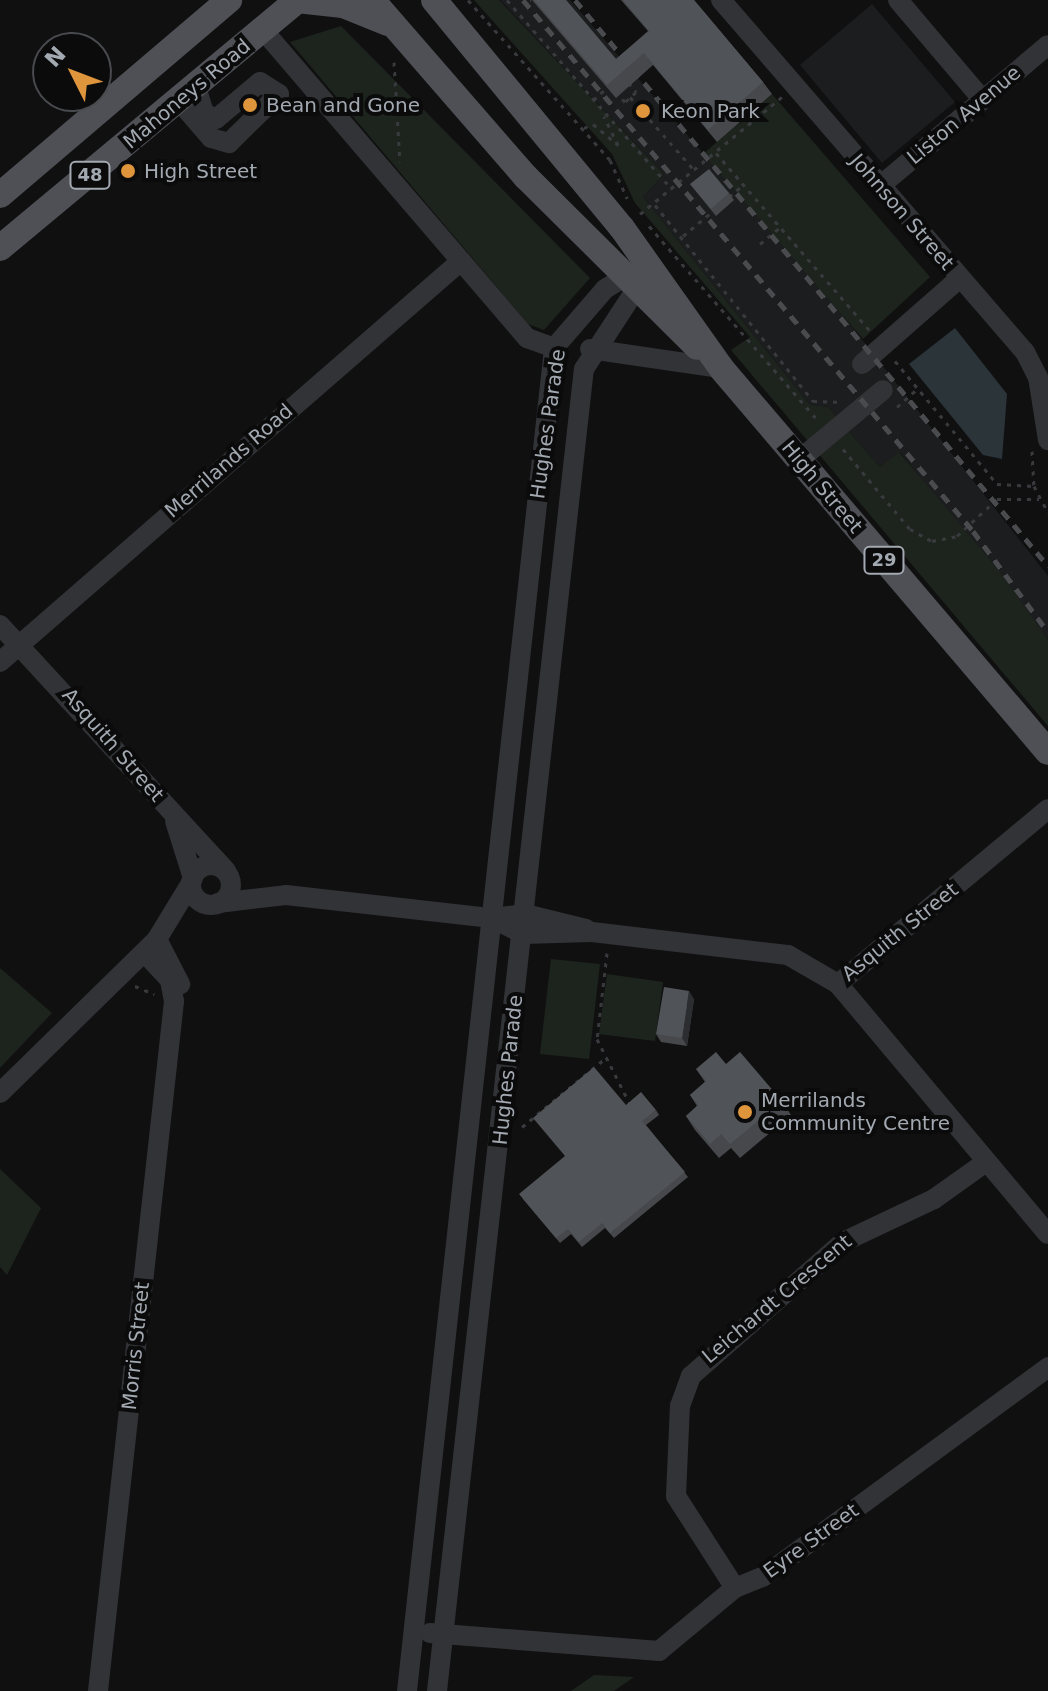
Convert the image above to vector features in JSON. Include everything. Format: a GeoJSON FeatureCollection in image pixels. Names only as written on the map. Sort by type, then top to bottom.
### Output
{"type":"FeatureCollection","features":[{"type":"Feature","properties":{"kind":"main road","name":"48"},"geometry":{"type":"LineString","coordinates":[[0,195],[229,0]]}},
{"type":"Feature","properties":{"kind":"main road"},"geometry":{"type":"LineString","coordinates":[[297,0],[343,5],[392,25]]}},
{"type":"Feature","properties":{"kind":"main road","name":"Mahoneys Road"},"geometry":{"type":"LineString","coordinates":[[0,248],[297,0]]}},
{"type":"Feature","properties":{"kind":"main road","name":"High Street"},"geometry":{"type":"LineString","coordinates":[[372,0],[629,284],[721,368]]}},
{"type":"Feature","properties":{"kind":"main road","name":"High Street"},"geometry":{"type":"LineString","coordinates":[[434,0],[648,266],[721,368],[1048,752]]}},
{"type":"Feature","properties":{"kind":"main road"},"geometry":{"type":"LineString","coordinates":[[174,45],[191,65],[187,94]]}},
{"type":"Feature","properties":{"kind":"street","name":"Johnson Street"},"geometry":{"type":"LineString","coordinates":[[721,0],[1043,374],[1048,440]]}},
{"type":"Feature","properties":{"kind":"street"},"geometry":{"type":"LineString","coordinates":[[898,0],[982,99]]}},
{"type":"Feature","properties":{"kind":"street"},"geometry":{"type":"LineString","coordinates":[[263,30],[403,198],[527,338],[554,348]]}},
{"type":"Feature","properties":{"kind":"street","name":"Liston Avenue"},"geometry":{"type":"LineString","coordinates":[[880,186],[1048,45]]}},
{"type":"Feature","properties":{"kind":"street"},"geometry":{"type":"LineString","coordinates":[[260,82],[279,94],[229,143],[211,138],[187,94],[216,119],[260,82]]}},
{"type":"Feature","properties":{"kind":"street","name":"Merrilands Road"},"geometry":{"type":"LineString","coordinates":[[0,662],[461,261]]}},
{"type":"Feature","properties":{"kind":"street","name":"Hughes Parade"},"geometry":{"type":"LineString","coordinates":[[407,1691],[554,348],[648,266]]}},
{"type":"Feature","properties":{"kind":"street"},"geometry":{"type":"LineString","coordinates":[[862,364],[960,278]]}},
{"type":"Feature","properties":{"kind":"street","name":"Hughes Parade"},"geometry":{"type":"LineString","coordinates":[[437,1691],[577,428],[590,349],[629,284]]}},
{"type":"Feature","properties":{"kind":"street"},"geometry":{"type":"LineString","coordinates":[[590,349],[721,368]]}},
{"type":"Feature","properties":{"kind":"street"},"geometry":{"type":"LineString","coordinates":[[799,460],[883,390]]}},
{"type":"Feature","properties":{"kind":"street"},"geometry":{"type":"LineString","coordinates":[[546,425],[577,428]]}},
{"type":"Feature","properties":{"kind":"street","name":"Asquith Street"},"geometry":{"type":"LineString","coordinates":[[0,610],[58,683],[227,872],[286,895]]}},
{"type":"Feature","properties":{"kind":"street","name":"Asquith Street"},"geometry":{"type":"LineString","coordinates":[[0,625],[22,640]]}},
{"type":"Feature","properties":{"kind":"street","name":"Asquith Street"},"geometry":{"type":"LineString","coordinates":[[167,807],[185,837],[192,881]]}},
{"type":"Feature","properties":{"kind":"street","name":"Asquith Street"},"geometry":{"type":"LineString","coordinates":[[217,904],[286,895],[788,955],[838,984],[1048,809]]}},
{"type":"Feature","properties":{"kind":"street"},"geometry":{"type":"LineString","coordinates":[[0,1093],[150,945],[192,881],[207,865],[227,872],[230,891],[217,904],[150,945]]}},
{"type":"Feature","properties":{"kind":"street"},"geometry":{"type":"LineString","coordinates":[[192,881],[198,900],[217,904]]}},
{"type":"Feature","properties":{"kind":"street"},"geometry":{"type":"LineString","coordinates":[[150,945],[170,980],[166,998]]}},
{"type":"Feature","properties":{"kind":"street"},"geometry":{"type":"LineString","coordinates":[[838,984],[1048,1234]]}},
{"type":"Feature","properties":{"kind":"street","name":"Morris Street"},"geometry":{"type":"LineString","coordinates":[[98,1691],[166,998]]}},
{"type":"Feature","properties":{"kind":"street","name":"Leichardt Crescent"},"geometry":{"type":"LineString","coordinates":[[735,1588],[676,1496],[680,1406],[691,1376],[843,1242],[934,1199],[986,1162]]}},
{"type":"Feature","properties":{"kind":"street","name":"Hughes Parade"},"geometry":{"type":"LineString","coordinates":[[465,1164],[497,1167]]}},
{"type":"Feature","properties":{"kind":"street","name":"Eyre Street"},"geometry":{"type":"LineString","coordinates":[[414,1631],[652,1654],[719,1609],[735,1588],[764,1576],[1048,1367]]}},
{"type":"Feature","properties":{"kind":"path"},"geometry":{"type":"LineString","coordinates":[[468,0],[547,96],[584,128],[640,214],[678,260]]}},
{"type":"Feature","properties":{"kind":"path"},"geometry":{"type":"LineString","coordinates":[[507,0],[672,189]]}},
{"type":"Feature","properties":{"kind":"path"},"geometry":{"type":"LineString","coordinates":[[595,77],[617,58]]}},
{"type":"Feature","properties":{"kind":"path"},"geometry":{"type":"LineString","coordinates":[[394,62],[403,198]]}},
{"type":"Feature","properties":{"kind":"path"},"geometry":{"type":"LineString","coordinates":[[616,67],[636,92],[625,102],[604,77],[610,72],[616,67]]}},
{"type":"Feature","properties":{"kind":"path"},"geometry":{"type":"LineString","coordinates":[[610,72],[623,88]]}},
{"type":"Feature","properties":{"kind":"path"},"geometry":{"type":"LineString","coordinates":[[592,100],[611,85]]}},
{"type":"Feature","properties":{"kind":"path"},"geometry":{"type":"LineString","coordinates":[[640,214],[655,205],[795,85]]}},
{"type":"Feature","properties":{"kind":"path"},"geometry":{"type":"LineString","coordinates":[[630,97],[695,171]]}},
{"type":"Feature","properties":{"kind":"path"},"geometry":{"type":"LineString","coordinates":[[584,128],[593,124],[614,145],[622,141],[592,100]]}},
{"type":"Feature","properties":{"kind":"path"},"geometry":{"type":"LineString","coordinates":[[716,153],[877,339]]}},
{"type":"Feature","properties":{"kind":"path"},"geometry":{"type":"LineString","coordinates":[[682,237],[744,184]]}},
{"type":"Feature","properties":{"kind":"path"},"geometry":{"type":"LineString","coordinates":[[655,205],[682,237],[699,269],[813,401],[839,402]]}},
{"type":"Feature","properties":{"kind":"path"},"geometry":{"type":"LineString","coordinates":[[760,244],[780,227]]}},
{"type":"Feature","properties":{"kind":"path"},"geometry":{"type":"LineString","coordinates":[[888,352],[916,390],[997,484],[1034,486]]}},
{"type":"Feature","properties":{"kind":"path"},"geometry":{"type":"LineString","coordinates":[[897,407],[916,390]]}},
{"type":"Feature","properties":{"kind":"path"},"geometry":{"type":"LineString","coordinates":[[601,933],[597,1039],[632,1108]]}},
{"type":"Feature","properties":{"kind":"path"},"geometry":{"type":"LineString","coordinates":[[135,986],[166,998]]}},
{"type":"Feature","properties":{"kind":"path"},"geometry":{"type":"LineString","coordinates":[[522,1127],[607,1057]]}},
{"type":"Feature","properties":{"kind":"shaded area"},"geometry":{"type":"Polygon","coordinates":[[[474,0],[499,0],[664,174],[643,197],[810,405],[828,407],[880,467],[899,452],[1000,572],[1048,640],[1048,726],[731,350],[750,337],[635,203],[612,154],[474,0]]]}},
{"type":"Feature","properties":{"kind":"shaded area"},"geometry":{"type":"Polygon","coordinates":[[[500,0],[570,0],[834,304],[1048,576],[1048,640],[900,452],[880,467],[828,407],[810,405],[643,197],[664,174],[500,0]]]}},
{"type":"Feature","properties":{"kind":"shaded area"},"geometry":{"type":"Polygon","coordinates":[[[872,4],[955,102],[882,163],[800,65],[872,4]]]}},
{"type":"Feature","properties":{"kind":"shaded area"},"geometry":{"type":"Polygon","coordinates":[[[341,26],[590,278],[544,330],[528,324],[290,42],[341,26]]]}},
{"type":"Feature","properties":{"kind":"shaded area"},"geometry":{"type":"Polygon","coordinates":[[[772,94],[930,277],[863,339],[703,154],[772,94]]]}},
{"type":"Feature","properties":{"kind":"shaded area"},"geometry":{"type":"Polygon","coordinates":[[[955,328],[1007,394],[1002,459],[983,455],[909,364],[955,328]]]}},
{"type":"Feature","properties":{"kind":"shaded area"},"geometry":{"type":"Polygon","coordinates":[[[551,959],[600,964],[589,1059],[540,1054],[551,959]]]}},
{"type":"Feature","properties":{"kind":"shaded area"},"geometry":{"type":"Polygon","coordinates":[[[0,968],[52,1013],[0,1068],[0,968]]]}},
{"type":"Feature","properties":{"kind":"shaded area"},"geometry":{"type":"Polygon","coordinates":[[[607,974],[663,982],[655,1041],[599,1034],[607,974]]]}},
{"type":"Feature","properties":{"kind":"shaded area"},"geometry":{"type":"Polygon","coordinates":[[[0,1169],[41,1208],[7,1275],[0,1267],[0,1169]]]}},
{"type":"Feature","properties":{"kind":"shaded area"},"geometry":{"type":"Polygon","coordinates":[[[594,1675],[634,1677],[614,1691],[571,1691],[594,1675]]]}},
{"type":"Feature","properties":{"kind":"building"},"geometry":{"type":"Polygon","coordinates":[[[534,0],[566,0],[616,59],[649,31],[623,0],[694,0],[763,82],[708,130],[644,53],[607,85],[534,0]]]}},
{"type":"Feature","properties":{"kind":"building"},"geometry":{"type":"Polygon","coordinates":[[[709,169],[729,193],[711,209],[690,184],[709,169]]]}},
{"type":"Feature","properties":{"kind":"building"},"geometry":{"type":"Polygon","coordinates":[[[664,987],[689,991],[682,1038],[656,1034],[664,987]]]}},
{"type":"Feature","properties":{"kind":"building","name":"Merrilands Community Centre"},"geometry":{"type":"Polygon","coordinates":[[[716,1052],[726,1064],[740,1052],[782,1101],[730,1144],[721,1134],[710,1144],[686,1116],[698,1105],[690,1095],[706,1081],[696,1069],[716,1052]]]}},
{"type":"Feature","properties":{"kind":"building"},"geometry":{"type":"Polygon","coordinates":[[[594,1067],[626,1105],[641,1092],[656,1110],[642,1121],[685,1172],[610,1233],[602,1223],[579,1242],[568,1229],[556,1238],[519,1194],[565,1156],[533,1118],[594,1067]]]}},
{"type":"Feature","properties":{"kind":"railway"},"geometry":{"type":"LineString","coordinates":[[523,0],[973,531],[1048,632]]}},
{"type":"Feature","properties":{"kind":"railway"},"geometry":{"type":"LineString","coordinates":[[575,0],[1048,566]]}},
{"type":"Feature","properties":{"kind":"place","name":"Bean and Gone"},"geometry":{"type":"Point","coordinates":[250,105]}},
{"type":"Feature","properties":{"kind":"place","name":"Keon Park"},"geometry":{"type":"Point","coordinates":[643,111]}},
{"type":"Feature","properties":{"kind":"place","name":"High Street"},"geometry":{"type":"Point","coordinates":[128,171]}},
{"type":"Feature","properties":{"kind":"place","name":"Merrilands Community Centre"},"geometry":{"type":"Point","coordinates":[745,1112]}}]}
